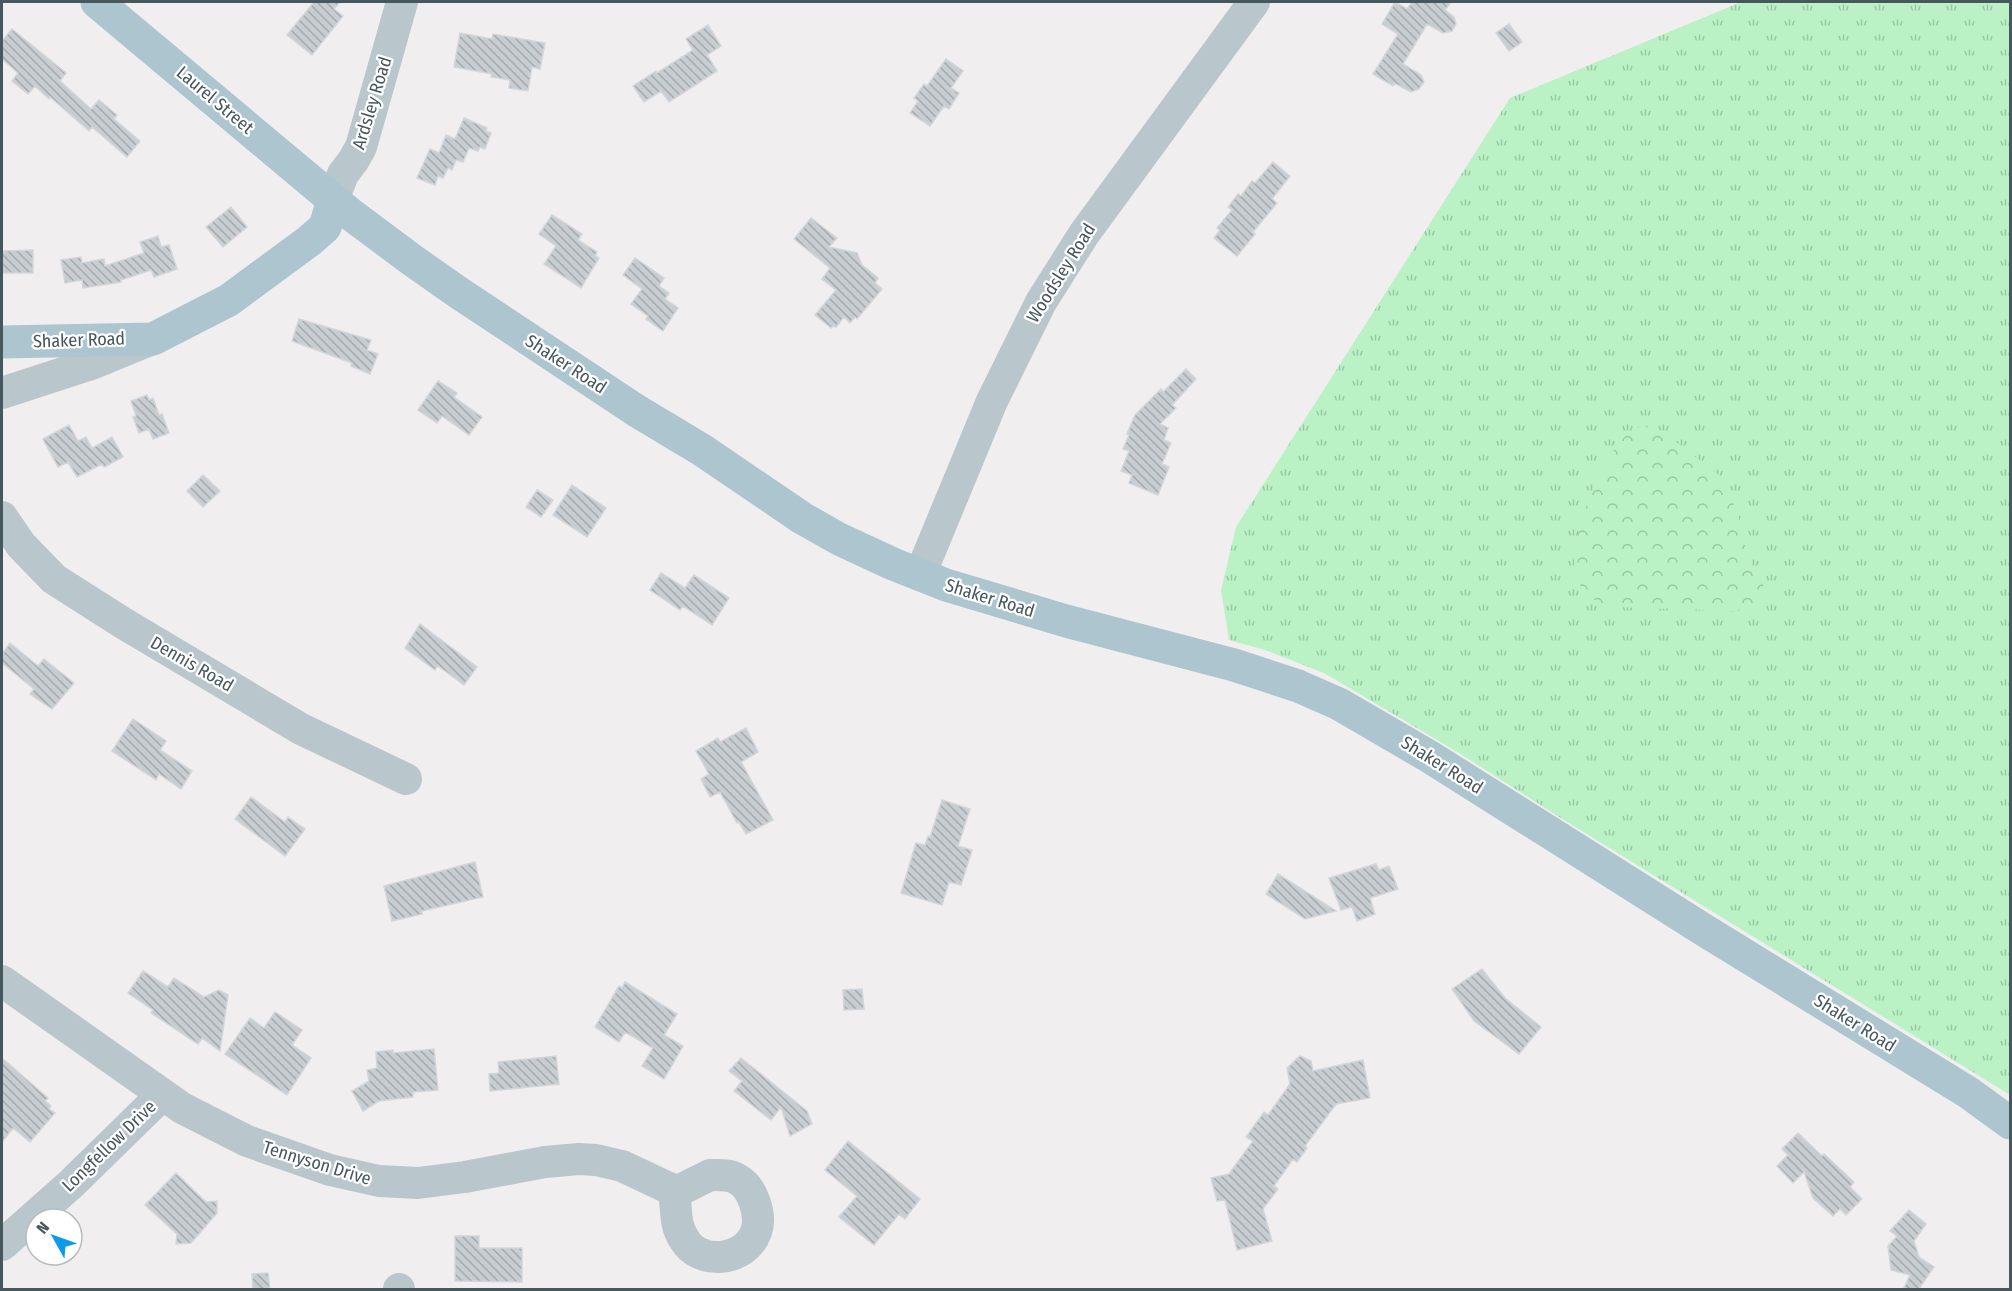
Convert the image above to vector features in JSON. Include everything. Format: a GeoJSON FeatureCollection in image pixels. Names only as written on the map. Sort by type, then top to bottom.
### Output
{"type":"FeatureCollection","features":[{"type":"Feature","properties":{"kind":"main road","name":"Laurel Street"},"geometry":{"type":"LineString","coordinates":[[97,2],[333,200]]}},
{"type":"Feature","properties":{"kind":"main road","name":"Shaker Road"},"geometry":{"type":"LineString","coordinates":[[2,342],[153,339],[230,300],[309,241],[325,227],[333,200],[459,293],[637,411],[702,450],[802,518],[839,539],[946,585],[1066,621],[1234,665],[1298,686],[1339,704],[1430,757],[1969,1093],[2010,1123]]}},
{"type":"Feature","properties":{"kind":"street","name":"Ardsley Road"},"geometry":{"type":"LineString","coordinates":[[333,200],[343,174],[361,147],[402,2]]}},
{"type":"Feature","properties":{"kind":"street","name":"Woodsley Road"},"geometry":{"type":"LineString","coordinates":[[920,574],[992,401],[1041,302],[1084,234],[1254,2]]}},
{"type":"Feature","properties":{"kind":"street"},"geometry":{"type":"LineString","coordinates":[[2,393],[94,363],[153,339]]}},
{"type":"Feature","properties":{"kind":"street","name":"Dennis Road"},"geometry":{"type":"LineString","coordinates":[[2,518],[21,545],[54,579],[301,729],[406,779]]}},
{"type":"Feature","properties":{"kind":"street","name":"Tennyson Drive"},"geometry":{"type":"LineString","coordinates":[[2,981],[95,1045],[162,1095],[191,1113],[247,1141],[330,1170],[379,1181],[418,1183],[465,1177],[544,1162],[579,1159],[622,1166],[673,1190]]}},
{"type":"Feature","properties":{"kind":"street","name":"Longfellow Drive"},"geometry":{"type":"LineString","coordinates":[[2,1245],[71,1184],[162,1095]]}},
{"type":"Feature","properties":{"kind":"green space"},"geometry":{"type":"Polygon","coordinates":[[[1741,2],[2010,2],[2010,1095],[1459,753],[1324,673],[1265,650],[1229,640],[1221,590],[1236,527],[1510,98],[1741,2]]]}},
{"type":"Feature","properties":{"kind":"green space"},"geometry":{"type":"Polygon","coordinates":[[[1643,424],[1671,438],[1721,477],[1738,514],[1750,561],[1767,592],[1755,606],[1730,612],[1602,606],[1579,584],[1574,570],[1574,553],[1584,512],[1592,491],[1618,444],[1643,424]]]}},
{"type":"Feature","properties":{"kind":"building"},"geometry":{"type":"Polygon","coordinates":[[[314,2],[340,2],[334,9],[343,16],[312,55],[287,35],[314,2]]]}},
{"type":"Feature","properties":{"kind":"building"},"geometry":{"type":"Polygon","coordinates":[[[1395,2],[1407,9],[1412,2],[1451,2],[1445,10],[1454,17],[1456,24],[1452,31],[1443,33],[1427,24],[1403,64],[1421,75],[1424,82],[1419,89],[1411,92],[1394,83],[1393,86],[1373,74],[1398,34],[1382,24],[1395,2]]]}},
{"type":"Feature","properties":{"kind":"building"},"geometry":{"type":"Polygon","coordinates":[[[1509,24],[1522,42],[1509,51],[1496,33],[1509,24]]]}},
{"type":"Feature","properties":{"kind":"building"},"geometry":{"type":"Polygon","coordinates":[[[708,25],[721,46],[707,55],[717,71],[669,102],[661,91],[644,102],[633,86],[693,50],[686,39],[708,25]]]}},
{"type":"Feature","properties":{"kind":"building"},"geometry":{"type":"Polygon","coordinates":[[[12,29],[66,73],[60,81],[91,109],[99,100],[117,115],[114,119],[140,141],[127,157],[92,127],[89,131],[35,86],[28,94],[12,81],[18,73],[2,59],[2,41],[12,29]]]}},
{"type":"Feature","properties":{"kind":"building"},"geometry":{"type":"Polygon","coordinates":[[[460,33],[492,39],[493,34],[545,43],[540,69],[532,67],[528,91],[509,88],[510,80],[491,77],[492,74],[454,67],[460,33]]]}},
{"type":"Feature","properties":{"kind":"building"},"geometry":{"type":"Polygon","coordinates":[[[946,59],[963,71],[951,88],[959,93],[949,109],[944,106],[930,126],[910,113],[918,101],[914,98],[924,84],[927,86],[946,59]]]}},
{"type":"Feature","properties":{"kind":"building"},"geometry":{"type":"Polygon","coordinates":[[[464,118],[487,128],[486,131],[491,133],[485,149],[480,147],[478,151],[469,148],[463,162],[456,160],[452,170],[448,168],[443,178],[438,176],[435,185],[417,178],[430,149],[439,153],[446,135],[455,139],[464,118]]]}},
{"type":"Feature","properties":{"kind":"building"},"geometry":{"type":"Polygon","coordinates":[[[1273,162],[1290,176],[1272,199],[1277,203],[1237,256],[1214,238],[1220,230],[1217,228],[1232,210],[1228,207],[1238,194],[1241,196],[1252,181],[1255,183],[1273,162]]]}},
{"type":"Feature","properties":{"kind":"building"},"geometry":{"type":"Polygon","coordinates":[[[231,207],[247,227],[223,247],[206,227],[231,207]]]}},
{"type":"Feature","properties":{"kind":"building"},"geometry":{"type":"Polygon","coordinates":[[[552,215],[582,234],[578,240],[597,252],[595,256],[599,258],[581,288],[544,264],[556,246],[539,234],[552,215]]]}},
{"type":"Feature","properties":{"kind":"building"},"geometry":{"type":"Polygon","coordinates":[[[811,218],[837,238],[829,247],[857,253],[862,265],[878,278],[875,283],[882,289],[857,319],[855,317],[850,323],[844,317],[836,327],[831,328],[815,315],[836,290],[822,279],[830,268],[794,239],[811,218]]]}},
{"type":"Feature","properties":{"kind":"building"},"geometry":{"type":"Polygon","coordinates":[[[158,236],[161,247],[169,245],[177,269],[154,277],[151,270],[121,280],[121,282],[83,288],[82,280],[65,283],[61,260],[81,257],[82,263],[104,259],[105,266],[144,253],[140,242],[158,236]]]}},
{"type":"Feature","properties":{"kind":"building"},"geometry":{"type":"Polygon","coordinates":[[[33,250],[33,273],[2,273],[2,251],[33,250]]]}},
{"type":"Feature","properties":{"kind":"building"},"geometry":{"type":"Polygon","coordinates":[[[635,258],[664,278],[659,286],[669,293],[665,299],[678,308],[663,331],[631,304],[642,289],[623,275],[635,258]]]}},
{"type":"Feature","properties":{"kind":"building"},"geometry":{"type":"Polygon","coordinates":[[[299,319],[371,340],[367,350],[378,354],[370,374],[351,366],[352,363],[292,341],[299,319]]]}},
{"type":"Feature","properties":{"kind":"building"},"geometry":{"type":"Polygon","coordinates":[[[1186,369],[1196,379],[1172,405],[1176,408],[1160,424],[1168,428],[1164,440],[1171,443],[1162,464],[1169,467],[1158,495],[1129,483],[1132,475],[1121,471],[1129,451],[1123,449],[1135,415],[1161,389],[1163,392],[1186,369]]]}},
{"type":"Feature","properties":{"kind":"building"},"geometry":{"type":"Polygon","coordinates":[[[438,381],[457,393],[454,397],[482,417],[469,435],[442,416],[437,423],[418,410],[438,381]]]}},
{"type":"Feature","properties":{"kind":"building"},"geometry":{"type":"Polygon","coordinates":[[[147,395],[149,400],[153,398],[169,433],[153,439],[149,429],[139,433],[133,417],[136,416],[131,401],[147,395]]]}},
{"type":"Feature","properties":{"kind":"building"},"geometry":{"type":"Polygon","coordinates":[[[69,425],[78,441],[86,437],[92,448],[112,437],[123,457],[104,467],[102,464],[77,477],[68,462],[58,467],[43,439],[69,425]]]}},
{"type":"Feature","properties":{"kind":"building"},"geometry":{"type":"Polygon","coordinates":[[[203,475],[220,491],[203,507],[187,491],[203,475]]]}},
{"type":"Feature","properties":{"kind":"building"},"geometry":{"type":"Polygon","coordinates":[[[572,485],[606,508],[587,537],[553,515],[572,485]]]}},
{"type":"Feature","properties":{"kind":"building"},"geometry":{"type":"Polygon","coordinates":[[[537,490],[553,500],[541,517],[526,507],[537,490]]]}},
{"type":"Feature","properties":{"kind":"building"},"geometry":{"type":"Polygon","coordinates":[[[661,573],[685,588],[694,575],[729,598],[712,625],[683,606],[680,610],[650,590],[661,573]]]}},
{"type":"Feature","properties":{"kind":"building"},"geometry":{"type":"Polygon","coordinates":[[[420,624],[477,667],[464,685],[438,666],[435,670],[405,648],[420,624]]]}},
{"type":"Feature","properties":{"kind":"building"},"geometry":{"type":"Polygon","coordinates":[[[10,643],[38,666],[44,659],[74,683],[52,709],[30,694],[34,689],[2,663],[2,654],[10,643]]]}},
{"type":"Feature","properties":{"kind":"building"},"geometry":{"type":"Polygon","coordinates":[[[133,719],[166,741],[160,750],[192,771],[181,789],[159,774],[156,780],[112,751],[133,719]]]}},
{"type":"Feature","properties":{"kind":"building"},"geometry":{"type":"Polygon","coordinates":[[[746,728],[758,752],[741,762],[773,820],[746,834],[739,822],[737,823],[720,792],[710,797],[701,779],[709,774],[696,751],[718,738],[720,742],[746,728]]]}},
{"type":"Feature","properties":{"kind":"building"},"geometry":{"type":"Polygon","coordinates":[[[251,797],[285,822],[288,817],[305,829],[285,856],[235,819],[251,797]]]}},
{"type":"Feature","properties":{"kind":"building"},"geometry":{"type":"Polygon","coordinates":[[[942,800],[970,809],[958,846],[972,850],[961,885],[949,882],[942,905],[901,893],[916,843],[925,845],[928,836],[930,837],[942,800]]]}},
{"type":"Feature","properties":{"kind":"building"},"geometry":{"type":"Polygon","coordinates":[[[475,862],[483,897],[422,911],[422,914],[392,921],[384,886],[475,862]]]}},
{"type":"Feature","properties":{"kind":"building"},"geometry":{"type":"Polygon","coordinates":[[[1376,864],[1379,870],[1389,866],[1398,889],[1370,898],[1375,914],[1357,921],[1352,907],[1341,910],[1329,878],[1376,864]]]}},
{"type":"Feature","properties":{"kind":"building"},"geometry":{"type":"Polygon","coordinates":[[[1278,874],[1336,911],[1305,919],[1266,894],[1278,874]]]}},
{"type":"Feature","properties":{"kind":"building"},"geometry":{"type":"Polygon","coordinates":[[[1482,969],[1505,998],[1541,1027],[1519,1054],[1474,1021],[1452,989],[1482,969]]]}},
{"type":"Feature","properties":{"kind":"building"},"geometry":{"type":"Polygon","coordinates":[[[143,971],[168,987],[174,978],[204,997],[219,990],[228,995],[220,1051],[202,1038],[198,1044],[151,1013],[153,1010],[128,993],[143,971]]]}},
{"type":"Feature","properties":{"kind":"building"},"geometry":{"type":"Polygon","coordinates":[[[625,982],[677,1014],[664,1035],[683,1046],[664,1079],[642,1066],[653,1048],[625,1032],[619,1042],[595,1027],[619,986],[622,988],[625,982]]]}},
{"type":"Feature","properties":{"kind":"building"},"geometry":{"type":"Polygon","coordinates":[[[862,989],[864,1009],[844,1010],[843,990],[862,989]]]}},
{"type":"Feature","properties":{"kind":"building"},"geometry":{"type":"Polygon","coordinates":[[[275,1012],[302,1030],[292,1045],[311,1058],[287,1095],[225,1054],[250,1018],[264,1028],[275,1012]]]}},
{"type":"Feature","properties":{"kind":"building"},"geometry":{"type":"Polygon","coordinates":[[[434,1049],[438,1090],[413,1092],[413,1097],[379,1101],[363,1111],[352,1091],[369,1081],[367,1070],[377,1068],[376,1052],[393,1050],[393,1053],[434,1049]]]}},
{"type":"Feature","properties":{"kind":"building"},"geometry":{"type":"Polygon","coordinates":[[[556,1056],[559,1084],[490,1091],[489,1074],[499,1073],[498,1062],[556,1056]]]}},
{"type":"Feature","properties":{"kind":"building"},"geometry":{"type":"Polygon","coordinates":[[[1300,1056],[1311,1061],[1313,1071],[1363,1060],[1370,1098],[1336,1104],[1305,1146],[1307,1148],[1297,1162],[1293,1159],[1274,1186],[1278,1189],[1263,1209],[1272,1241],[1237,1250],[1225,1200],[1217,1201],[1211,1178],[1229,1174],[1253,1141],[1246,1137],[1264,1112],[1268,1115],[1290,1084],[1287,1068],[1300,1056]]]}},
{"type":"Feature","properties":{"kind":"building"},"geometry":{"type":"Polygon","coordinates":[[[2,1058],[48,1098],[45,1101],[51,1106],[49,1109],[55,1113],[30,1142],[13,1128],[2,1142],[2,1058]]]}},
{"type":"Feature","properties":{"kind":"building"},"geometry":{"type":"Polygon","coordinates":[[[741,1058],[807,1111],[812,1124],[790,1136],[781,1107],[771,1120],[734,1091],[742,1081],[729,1071],[741,1058]]]}},
{"type":"Feature","properties":{"kind":"building"},"geometry":{"type":"Polygon","coordinates":[[[1798,1133],[1854,1182],[1850,1187],[1862,1199],[1846,1215],[1840,1209],[1833,1216],[1813,1198],[1804,1172],[1793,1183],[1777,1166],[1788,1155],[1782,1149],[1798,1133]]]}},
{"type":"Feature","properties":{"kind":"building"},"geometry":{"type":"Polygon","coordinates":[[[848,1141],[920,1199],[905,1219],[899,1214],[874,1245],[839,1217],[857,1196],[825,1170],[848,1141]]]}},
{"type":"Feature","properties":{"kind":"building"},"geometry":{"type":"Polygon","coordinates":[[[176,1173],[206,1202],[217,1201],[217,1213],[191,1243],[176,1244],[177,1234],[145,1205],[176,1173]]]}},
{"type":"Feature","properties":{"kind":"building"},"geometry":{"type":"Polygon","coordinates":[[[1909,1210],[1926,1224],[1914,1241],[1919,1257],[1934,1267],[1918,1290],[1903,1290],[1910,1275],[1891,1270],[1888,1246],[1897,1236],[1890,1231],[1909,1210]]]}},
{"type":"Feature","properties":{"kind":"building"},"geometry":{"type":"Polygon","coordinates":[[[455,1236],[479,1236],[479,1248],[522,1248],[522,1282],[455,1281],[455,1236]]]}},
{"type":"Feature","properties":{"kind":"building"},"geometry":{"type":"Polygon","coordinates":[[[268,1273],[270,1290],[253,1290],[252,1274],[268,1273]]]}}]}
